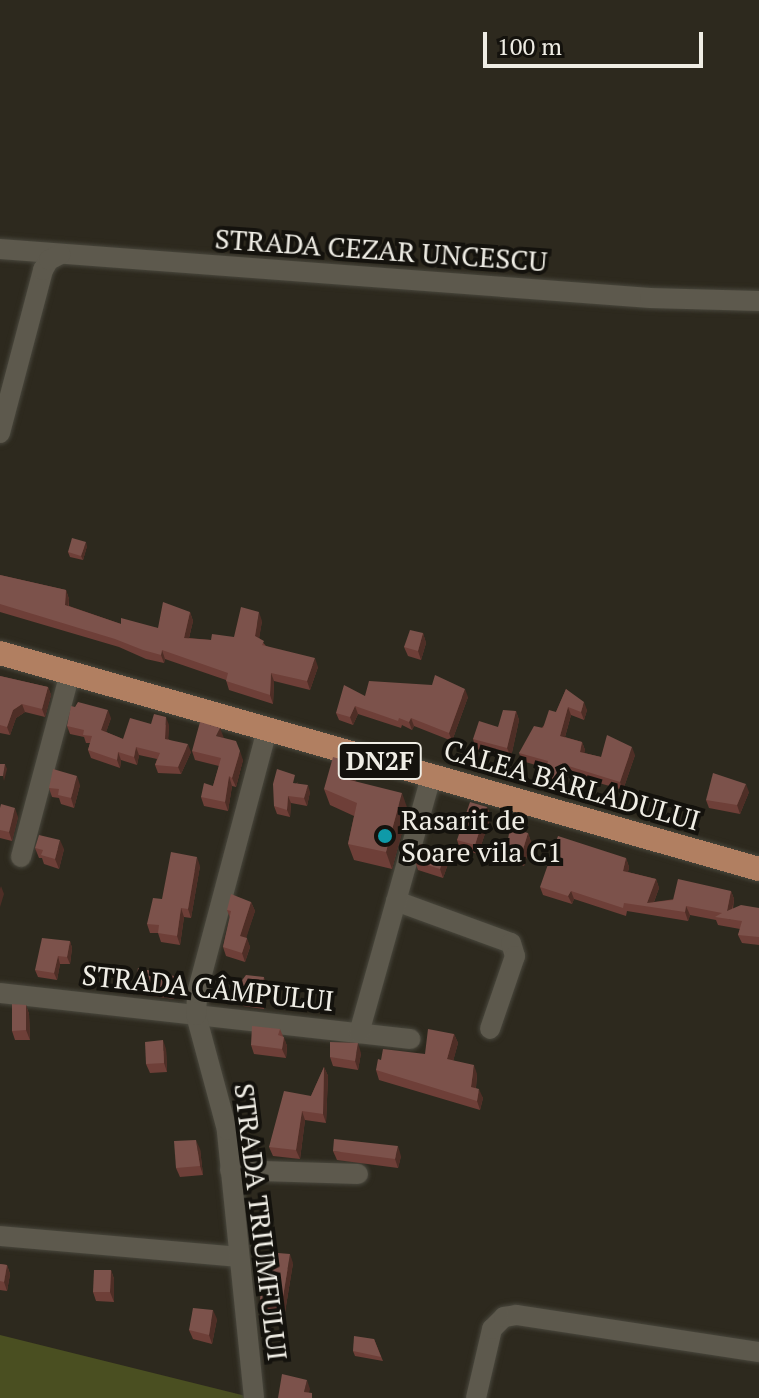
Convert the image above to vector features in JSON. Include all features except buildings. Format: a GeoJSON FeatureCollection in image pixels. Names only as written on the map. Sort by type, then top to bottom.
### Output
{"type":"FeatureCollection","features":[{"type":"Feature","properties":{"kind":"main road","name":"CALEA BÂRLADULUI"},"geometry":{"type":"LineString","coordinates":[[0,653],[759,869]]}},
{"type":"Feature","properties":{"kind":"street","name":"STRADA CEZAR UNCESCU"},"geometry":{"type":"LineString","coordinates":[[0,249],[650,298],[759,301]]}},
{"type":"Feature","properties":{"kind":"street"},"geometry":{"type":"LineString","coordinates":[[0,433],[43,270],[49,260],[61,254]]}},
{"type":"Feature","properties":{"kind":"street"},"geometry":{"type":"LineString","coordinates":[[21,857],[70,673]]}},
{"type":"Feature","properties":{"kind":"street","name":"STRADA TRIUMFULUI"},"geometry":{"type":"LineString","coordinates":[[254,1398],[227,1130],[196,1015],[201,973],[267,729]]}},
{"type":"Feature","properties":{"kind":"street"},"geometry":{"type":"LineString","coordinates":[[359,1033],[431,776]]}},
{"type":"Feature","properties":{"kind":"street"},"geometry":{"type":"LineString","coordinates":[[396,901],[511,943],[515,956],[490,1029]]}},
{"type":"Feature","properties":{"kind":"street","name":"STRADA CÂMPULUI"},"geometry":{"type":"LineString","coordinates":[[0,993],[410,1039]]}},
{"type":"Feature","properties":{"kind":"street"},"geometry":{"type":"LineString","coordinates":[[230,1170],[358,1174]]}},
{"type":"Feature","properties":{"kind":"street"},"geometry":{"type":"LineString","coordinates":[[0,1236],[238,1257]]}},
{"type":"Feature","properties":{"kind":"street"},"geometry":{"type":"LineString","coordinates":[[476,1398],[492,1329],[504,1317],[516,1315],[759,1352]]}},
{"type":"Feature","properties":{"kind":"green space"},"geometry":{"type":"Polygon","coordinates":[[[0,1335],[254,1398],[0,1398],[0,1335]]]}},
{"type":"Feature","properties":{"kind":"place","name":"Rasarit de Soare vila C1"},"geometry":{"type":"Point","coordinates":[385,836]}}]}
